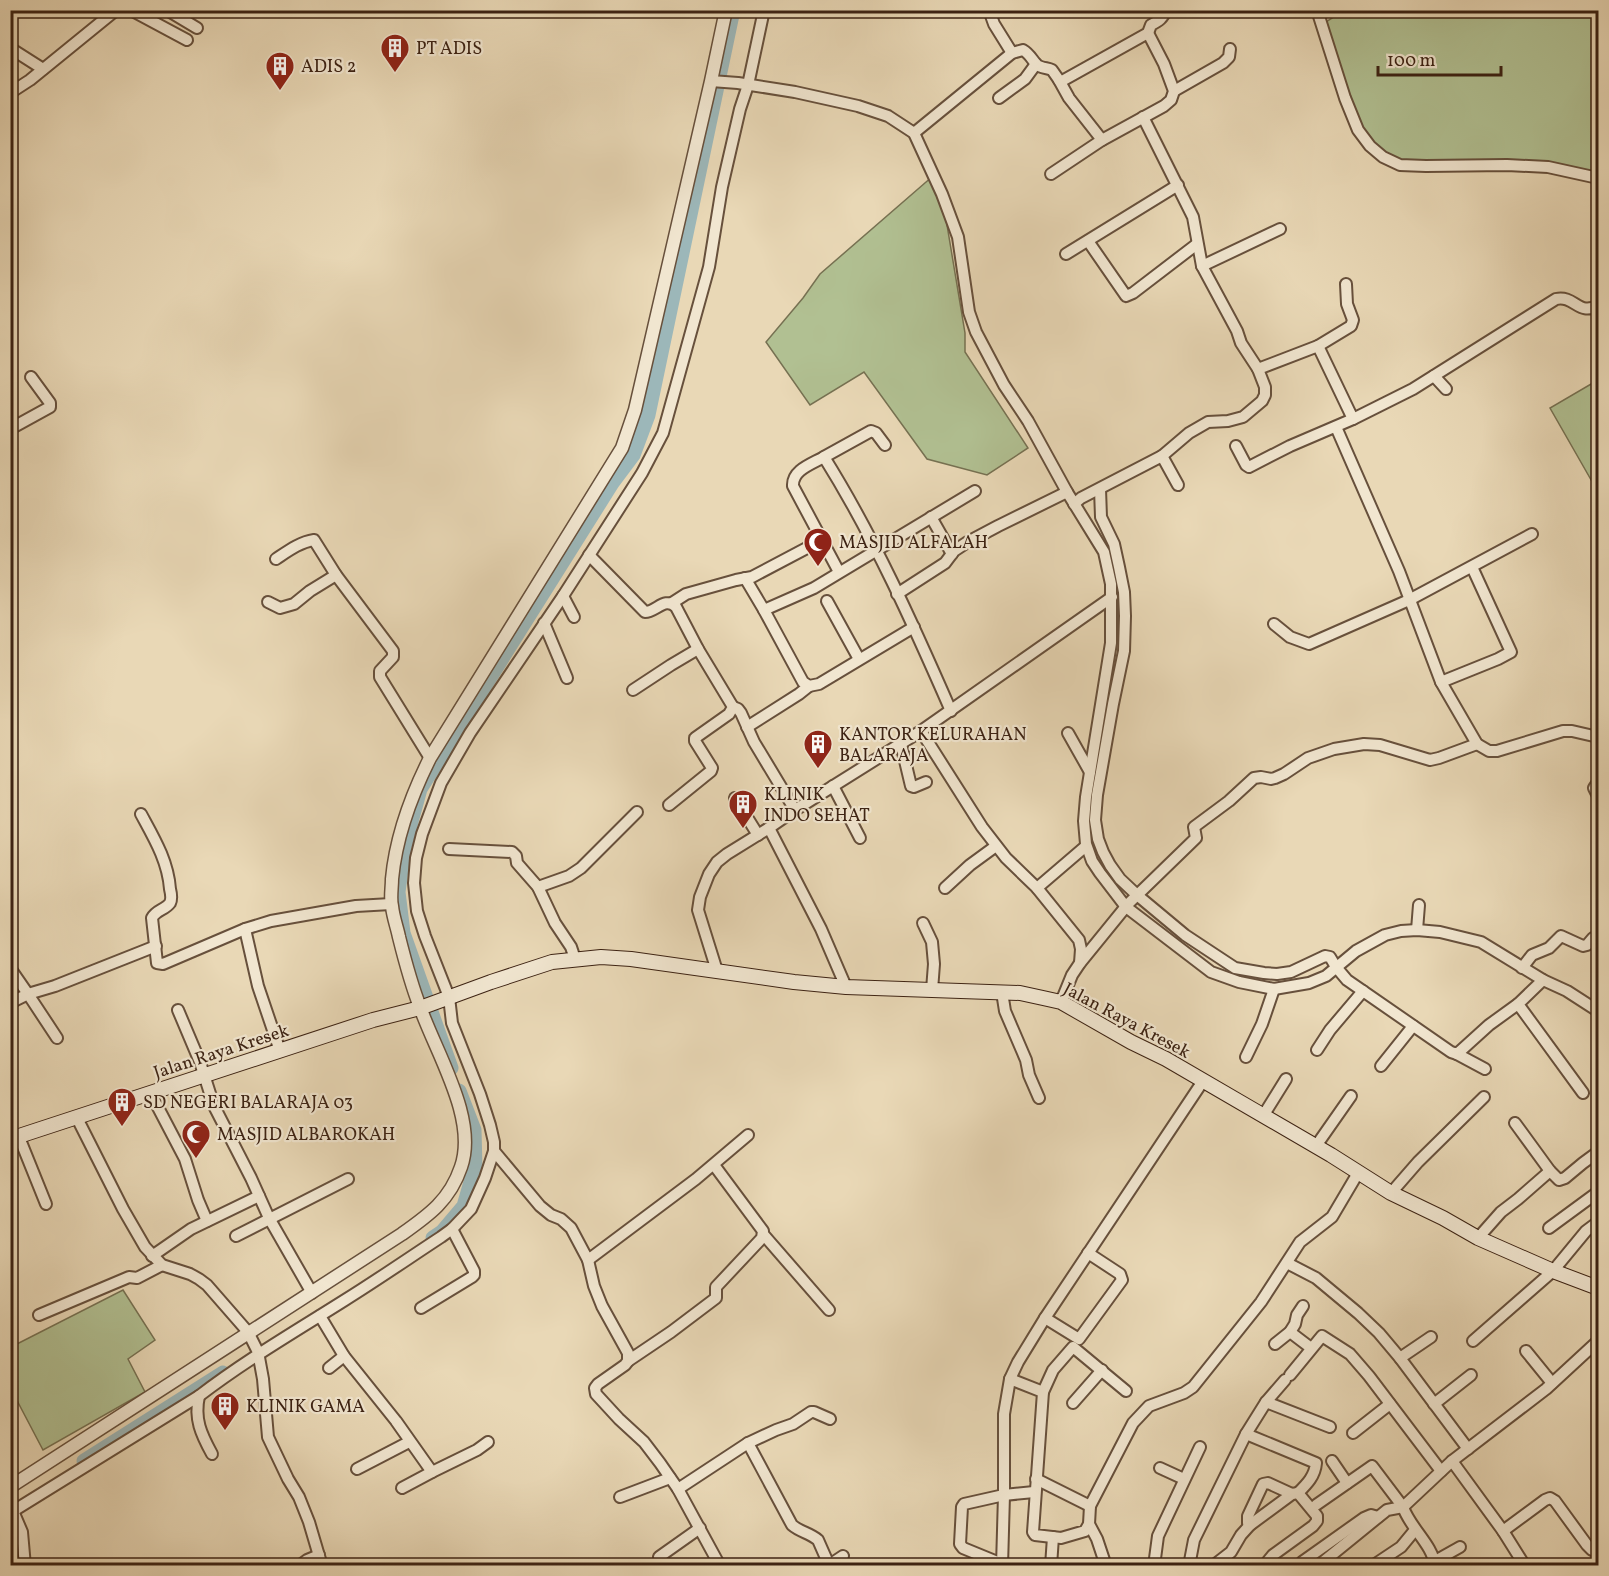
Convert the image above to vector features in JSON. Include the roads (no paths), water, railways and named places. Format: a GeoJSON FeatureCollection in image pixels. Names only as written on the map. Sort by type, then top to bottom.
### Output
{"type":"FeatureCollection","features":[{"type":"Feature","properties":{"kind":"main road","name":"Jalan Raya Kresek"},"geometry":{"type":"LineString","coordinates":[[15,1138],[374,1020],[421,1007],[552,962],[602,957],[846,987],[1020,993],[1061,1002],[1166,1059],[1316,1146],[1391,1193],[1478,1238],[1599,1288]]}},
{"type":"Feature","properties":{"kind":"street"},"geometry":{"type":"LineString","coordinates":[[10,93],[30,80],[116,10]]}},
{"type":"Feature","properties":{"kind":"street"},"geometry":{"type":"LineString","coordinates":[[131,10],[187,40]]}},
{"type":"Feature","properties":{"kind":"street"},"geometry":{"type":"LineString","coordinates":[[167,10],[197,28]]}},
{"type":"Feature","properties":{"kind":"street"},"geometry":{"type":"LineString","coordinates":[[10,1487],[402,1234],[436,1209],[454,1186],[462,1165],[465,1146],[464,1125],[455,1094],[406,968],[391,904],[393,868],[405,815],[430,758],[622,448],[635,410],[712,82],[726,10]]}},
{"type":"Feature","properties":{"kind":"street"},"geometry":{"type":"LineString","coordinates":[[25,1566],[22,1532],[12,1512],[199,1396],[259,1353],[320,1316],[452,1229],[471,1209],[482,1186],[494,1151],[494,1142],[487,1114],[452,1023],[447,998],[417,911],[414,883],[416,858],[422,834],[441,783],[470,733],[563,596],[642,473],[663,433],[709,267],[722,187],[740,109],[743,84],[764,10]]}},
{"type":"Feature","properties":{"kind":"street"},"geometry":{"type":"LineString","coordinates":[[989,10],[994,24],[1012,53]]}},
{"type":"Feature","properties":{"kind":"street"},"geometry":{"type":"LineString","coordinates":[[1059,80],[1062,81],[1148,33],[1151,25],[1164,16],[1166,10]]}},
{"type":"Feature","properties":{"kind":"street"},"geometry":{"type":"LineString","coordinates":[[1317,10],[1345,98],[1358,130],[1370,146],[1383,157],[1400,165],[1548,167],[1599,178]]}},
{"type":"Feature","properties":{"kind":"street"},"geometry":{"type":"LineString","coordinates":[[1050,174],[1102,140],[1171,100],[1174,91],[1164,64],[1148,33]]}},
{"type":"Feature","properties":{"kind":"street"},"geometry":{"type":"LineString","coordinates":[[10,48],[44,69]]}},
{"type":"Feature","properties":{"kind":"street"},"geometry":{"type":"LineString","coordinates":[[1174,91],[1223,63],[1229,57],[1230,49]]}},
{"type":"Feature","properties":{"kind":"street"},"geometry":{"type":"LineString","coordinates":[[918,130],[1012,53],[1023,50],[1040,67],[1052,70],[1069,98],[1102,140]]}},
{"type":"Feature","properties":{"kind":"street"},"geometry":{"type":"LineString","coordinates":[[999,98],[1024,79],[1036,64]]}},
{"type":"Feature","properties":{"kind":"street"},"geometry":{"type":"LineString","coordinates":[[712,82],[795,92],[858,106],[888,116],[918,130],[958,237],[969,312],[976,332],[1004,385],[1028,421],[1067,492],[1077,501],[1104,552],[1111,584],[1111,643],[1090,772],[1092,796]]}},
{"type":"Feature","properties":{"kind":"street"},"geometry":{"type":"LineString","coordinates":[[1077,501],[1162,456],[1189,433],[1208,422],[1244,417],[1262,401],[1265,395],[1265,387],[1258,369],[1241,343],[1237,331],[1202,266],[1193,217],[1143,117]]}},
{"type":"Feature","properties":{"kind":"street"},"geometry":{"type":"LineString","coordinates":[[1066,254],[1178,185]]}},
{"type":"Feature","properties":{"kind":"street"},"geometry":{"type":"LineString","coordinates":[[1202,266],[1280,229]]}},
{"type":"Feature","properties":{"kind":"street"},"geometry":{"type":"LineString","coordinates":[[1088,241],[1126,296],[1197,244]]}},
{"type":"Feature","properties":{"kind":"street"},"geometry":{"type":"LineString","coordinates":[[1258,369],[1318,346],[1351,326],[1353,321],[1347,304],[1346,284]]}},
{"type":"Feature","properties":{"kind":"street"},"geometry":{"type":"LineString","coordinates":[[1236,446],[1249,467],[1413,390],[1556,299],[1567,298],[1588,309],[1599,305]]}},
{"type":"Feature","properties":{"kind":"street"},"geometry":{"type":"LineString","coordinates":[[1318,346],[1353,419]]}},
{"type":"Feature","properties":{"kind":"street"},"geometry":{"type":"LineString","coordinates":[[1434,376],[1446,389]]}},
{"type":"Feature","properties":{"kind":"street"},"geometry":{"type":"LineString","coordinates":[[10,429],[50,406],[31,377]]}},
{"type":"Feature","properties":{"kind":"street"},"geometry":{"type":"LineString","coordinates":[[1336,427],[1399,571],[1441,682],[1477,744],[1489,751],[1497,751],[1563,731],[1599,738]]}},
{"type":"Feature","properties":{"kind":"street"},"geometry":{"type":"LineString","coordinates":[[839,572],[792,482],[796,473],[871,431],[876,433],[885,445]]}},
{"type":"Feature","properties":{"kind":"street"},"geometry":{"type":"LineString","coordinates":[[1162,456],[1178,485]]}},
{"type":"Feature","properties":{"kind":"street"},"geometry":{"type":"LineString","coordinates":[[824,457],[876,550],[914,627],[951,711]]}},
{"type":"Feature","properties":{"kind":"street"},"geometry":{"type":"LineString","coordinates":[[1099,490],[1101,517],[1114,544],[1124,592],[1125,635],[1124,651],[1092,796],[1091,842],[1105,869],[1132,901],[1180,940],[1217,966],[1232,973],[1277,974],[1291,972],[1325,956],[1334,963],[1347,980],[1443,1048],[1485,1069]]}},
{"type":"Feature","properties":{"kind":"street"},"geometry":{"type":"LineString","coordinates":[[764,610],[814,588],[975,491]]}},
{"type":"Feature","properties":{"kind":"street"},"geometry":{"type":"LineString","coordinates":[[897,594],[945,563],[954,550],[1067,492]]}},
{"type":"Feature","properties":{"kind":"street"},"geometry":{"type":"LineString","coordinates":[[931,517],[952,554]]}},
{"type":"Feature","properties":{"kind":"street"},"geometry":{"type":"LineString","coordinates":[[1274,624],[1290,638],[1309,644],[1409,600],[1532,534]]}},
{"type":"Feature","properties":{"kind":"street"},"geometry":{"type":"LineString","coordinates":[[276,559],[303,543],[314,540],[336,575],[393,651],[393,657],[380,672],[380,677],[430,758]]}},
{"type":"Feature","properties":{"kind":"street"},"geometry":{"type":"LineString","coordinates":[[589,555],[645,612],[650,612],[686,594],[760,573],[822,540]]}},
{"type":"Feature","properties":{"kind":"street"},"geometry":{"type":"LineString","coordinates":[[1441,682],[1511,652],[1472,567]]}},
{"type":"Feature","properties":{"kind":"street"},"geometry":{"type":"LineString","coordinates":[[268,602],[280,608],[294,604],[336,575]]}},
{"type":"Feature","properties":{"kind":"street"},"geometry":{"type":"LineString","coordinates":[[745,578],[802,682],[809,686]]}},
{"type":"Feature","properties":{"kind":"street"},"geometry":{"type":"LineString","coordinates":[[563,596],[574,618]]}},
{"type":"Feature","properties":{"kind":"street"},"geometry":{"type":"LineString","coordinates":[[717,971],[698,909],[709,874],[717,862],[951,711],[1112,597]]}},
{"type":"Feature","properties":{"kind":"street"},"geometry":{"type":"LineString","coordinates":[[827,601],[859,659]]}},
{"type":"Feature","properties":{"kind":"street"},"geometry":{"type":"LineString","coordinates":[[672,603],[733,707],[741,713],[795,810]]}},
{"type":"Feature","properties":{"kind":"street"},"geometry":{"type":"LineString","coordinates":[[543,623],[567,678]]}},
{"type":"Feature","properties":{"kind":"street"},"geometry":{"type":"LineString","coordinates":[[747,727],[809,686],[819,684],[914,627]]}},
{"type":"Feature","properties":{"kind":"street"},"geometry":{"type":"LineString","coordinates":[[633,690],[698,649]]}},
{"type":"Feature","properties":{"kind":"street"},"geometry":{"type":"LineString","coordinates":[[669,805],[711,771],[712,768],[694,741],[695,738],[729,714],[733,707]]}},
{"type":"Feature","properties":{"kind":"street"},"geometry":{"type":"LineString","coordinates":[[921,731],[996,846],[1037,888],[1079,940],[1082,950],[1080,963]]}},
{"type":"Feature","properties":{"kind":"street"},"geometry":{"type":"LineString","coordinates":[[1068,733],[1090,772]]}},
{"type":"Feature","properties":{"kind":"street"},"geometry":{"type":"LineString","coordinates":[[901,744],[910,786],[914,787],[926,782]]}},
{"type":"Feature","properties":{"kind":"street"},"geometry":{"type":"LineString","coordinates":[[1061,1002],[1072,975],[1080,963],[1132,901],[1196,838],[1194,827],[1229,801],[1254,778],[1271,779],[1284,774],[1308,758],[1334,749],[1364,744],[1380,745],[1430,760],[1477,744]]}},
{"type":"Feature","properties":{"kind":"street"},"geometry":{"type":"LineString","coordinates":[[1599,782],[1594,788],[1599,796]]}},
{"type":"Feature","properties":{"kind":"street"},"geometry":{"type":"LineString","coordinates":[[833,786],[860,838]]}},
{"type":"Feature","properties":{"kind":"street"},"geometry":{"type":"LineString","coordinates":[[735,798],[758,835]]}},
{"type":"Feature","properties":{"kind":"street"},"geometry":{"type":"LineString","coordinates":[[538,887],[569,876],[581,868],[636,812]]}},
{"type":"Feature","properties":{"kind":"street"},"geometry":{"type":"LineString","coordinates":[[141,814],[167,867],[172,900],[152,918],[157,963],[163,964],[245,929],[271,921],[356,906],[391,904]]}},
{"type":"Feature","properties":{"kind":"street"},"geometry":{"type":"LineString","coordinates":[[770,828],[821,929],[846,987]]}},
{"type":"Feature","properties":{"kind":"street"},"geometry":{"type":"LineString","coordinates":[[1037,888],[1091,842]]}},
{"type":"Feature","properties":{"kind":"street"},"geometry":{"type":"LineString","coordinates":[[945,888],[970,865],[996,846]]}},
{"type":"Feature","properties":{"kind":"street"},"geometry":{"type":"LineString","coordinates":[[449,849],[514,854],[517,863],[538,887],[555,923],[571,947],[575,959]]}},
{"type":"Feature","properties":{"kind":"street"},"geometry":{"type":"LineString","coordinates":[[1105,869],[1120,879],[1132,901],[1180,940]]}},
{"type":"Feature","properties":{"kind":"street"},"geometry":{"type":"LineString","coordinates":[[1200,955],[1232,973],[1239,982],[1274,989],[1309,983],[1326,976],[1334,963],[1385,935],[1401,931],[1418,920],[1440,932],[1481,942],[1599,1011]]}},
{"type":"Feature","properties":{"kind":"street"},"geometry":{"type":"LineString","coordinates":[[923,923],[932,942],[934,963],[932,990]]}},
{"type":"Feature","properties":{"kind":"street"},"geometry":{"type":"LineString","coordinates":[[245,929],[258,986],[280,1051]]}},
{"type":"Feature","properties":{"kind":"street"},"geometry":{"type":"LineString","coordinates":[[1522,968],[1532,956],[1549,948],[1560,937],[1563,936],[1582,946],[1587,945],[1593,938]]}},
{"type":"Feature","properties":{"kind":"street"},"geometry":{"type":"LineString","coordinates":[[10,1003],[27,994],[55,986],[156,946]]}},
{"type":"Feature","properties":{"kind":"street"},"geometry":{"type":"LineString","coordinates":[[10,968],[57,1038]]}},
{"type":"Feature","properties":{"kind":"street"},"geometry":{"type":"LineString","coordinates":[[1457,1054],[1489,1025],[1518,1004],[1543,980]]}},
{"type":"Feature","properties":{"kind":"street"},"geometry":{"type":"LineString","coordinates":[[1246,1057],[1262,1024],[1274,989]]}},
{"type":"Feature","properties":{"kind":"street"},"geometry":{"type":"LineString","coordinates":[[1317,1050],[1330,1030],[1363,991]]}},
{"type":"Feature","properties":{"kind":"street"},"geometry":{"type":"LineString","coordinates":[[1002,992],[1005,1011],[1039,1098]]}},
{"type":"Feature","properties":{"kind":"street"},"geometry":{"type":"LineString","coordinates":[[1518,1004],[1582,1093]]}},
{"type":"Feature","properties":{"kind":"street"},"geometry":{"type":"LineString","coordinates":[[178,1010],[205,1076],[214,1106],[269,1218],[312,1293]]}},
{"type":"Feature","properties":{"kind":"street"},"geometry":{"type":"LineString","coordinates":[[1382,1066],[1413,1026]]}},
{"type":"Feature","properties":{"kind":"street"},"geometry":{"type":"LineString","coordinates":[[1263,1116],[1286,1079]]}},
{"type":"Feature","properties":{"kind":"street"},"geometry":{"type":"LineString","coordinates":[[1034,1492],[1004,1495],[964,1504],[960,1544],[963,1548],[1002,1565],[1004,1495],[1004,1414],[1010,1379],[1045,1318],[1203,1081]]}},
{"type":"Feature","properties":{"kind":"street"},"geometry":{"type":"LineString","coordinates":[[151,1094],[185,1159],[207,1221]]}},
{"type":"Feature","properties":{"kind":"street"},"geometry":{"type":"LineString","coordinates":[[1316,1146],[1351,1096]]}},
{"type":"Feature","properties":{"kind":"street"},"geometry":{"type":"LineString","coordinates":[[1391,1193],[1418,1162],[1484,1096]]}},
{"type":"Feature","properties":{"kind":"street"},"geometry":{"type":"LineString","coordinates":[[76,1118],[123,1209],[152,1256],[162,1264],[190,1274],[207,1285],[249,1334],[259,1353],[268,1437],[299,1497],[320,1560],[307,1560],[299,1566]]}},
{"type":"Feature","properties":{"kind":"street"},"geometry":{"type":"LineString","coordinates":[[1515,1123],[1556,1178],[1562,1180],[1599,1152]]}},
{"type":"Feature","properties":{"kind":"street"},"geometry":{"type":"LineString","coordinates":[[588,1260],[714,1165],[748,1135]]}},
{"type":"Feature","properties":{"kind":"street"},"geometry":{"type":"LineString","coordinates":[[15,1138],[46,1203]]}},
{"type":"Feature","properties":{"kind":"street"},"geometry":{"type":"LineString","coordinates":[[494,1151],[540,1206],[571,1228],[588,1260],[594,1286],[602,1306],[628,1353],[628,1361]]}},
{"type":"Feature","properties":{"kind":"street"},"geometry":{"type":"LineString","coordinates":[[714,1165],[763,1234],[830,1310]]}},
{"type":"Feature","properties":{"kind":"street"},"geometry":{"type":"LineString","coordinates":[[1478,1238],[1501,1212],[1550,1171]]}},
{"type":"Feature","properties":{"kind":"street"},"geometry":{"type":"LineString","coordinates":[[1088,1252],[1120,1274],[1122,1280],[1076,1343],[1053,1370],[1043,1392],[1034,1492],[1032,1532],[1035,1535],[1061,1538],[1085,1531],[1089,1524],[1090,1506],[1133,1423],[1149,1406],[1184,1393],[1192,1387],[1261,1302],[1300,1242],[1332,1217],[1358,1173]]}},
{"type":"Feature","properties":{"kind":"street"},"geometry":{"type":"LineString","coordinates":[[236,1236],[348,1179]]}},
{"type":"Feature","properties":{"kind":"street"},"geometry":{"type":"LineString","coordinates":[[1549,1228],[1599,1192]]}},
{"type":"Feature","properties":{"kind":"street"},"geometry":{"type":"LineString","coordinates":[[152,1256],[191,1229],[259,1196]]}},
{"type":"Feature","properties":{"kind":"street"},"geometry":{"type":"LineString","coordinates":[[1473,1341],[1553,1270],[1586,1231],[1599,1222]]}},
{"type":"Feature","properties":{"kind":"street"},"geometry":{"type":"LineString","coordinates":[[421,1308],[474,1275],[452,1229]]}},
{"type":"Feature","properties":{"kind":"street"},"geometry":{"type":"LineString","coordinates":[[720,1566],[678,1489],[644,1442],[596,1394],[596,1388],[628,1361],[716,1298],[716,1287],[762,1238],[763,1234]]}},
{"type":"Feature","properties":{"kind":"street"},"geometry":{"type":"LineString","coordinates":[[1287,1263],[1316,1278],[1379,1333],[1468,1449]]}},
{"type":"Feature","properties":{"kind":"street"},"geometry":{"type":"LineString","coordinates":[[39,1315],[129,1277],[136,1279],[162,1264]]}},
{"type":"Feature","properties":{"kind":"street"},"geometry":{"type":"LineString","coordinates":[[1275,1344],[1290,1332],[1303,1306]]}},
{"type":"Feature","properties":{"kind":"street"},"geometry":{"type":"LineString","coordinates":[[320,1316],[344,1356],[396,1421],[432,1472]]}},
{"type":"Feature","properties":{"kind":"street"},"geometry":{"type":"LineString","coordinates":[[1045,1318],[1076,1343],[1126,1391]]}},
{"type":"Feature","properties":{"kind":"street"},"geometry":{"type":"LineString","coordinates":[[1290,1332],[1311,1348]]}},
{"type":"Feature","properties":{"kind":"street"},"geometry":{"type":"LineString","coordinates":[[1189,1566],[1194,1540],[1246,1434],[1266,1402],[1322,1336],[1350,1354],[1441,1471]]}},
{"type":"Feature","properties":{"kind":"street"},"geometry":{"type":"LineString","coordinates":[[1400,1358],[1431,1336]]}},
{"type":"Feature","properties":{"kind":"street"},"geometry":{"type":"LineString","coordinates":[[1318,1566],[1378,1517],[1393,1508],[1403,1507],[1452,1461],[1552,1383],[1599,1341]]}},
{"type":"Feature","properties":{"kind":"street"},"geometry":{"type":"LineString","coordinates":[[1526,1351],[1552,1383]]}},
{"type":"Feature","properties":{"kind":"street"},"geometry":{"type":"LineString","coordinates":[[329,1368],[344,1356]]}},
{"type":"Feature","properties":{"kind":"street"},"geometry":{"type":"LineString","coordinates":[[1073,1403],[1102,1370]]}},
{"type":"Feature","properties":{"kind":"street"},"geometry":{"type":"LineString","coordinates":[[1434,1404],[1471,1375]]}},
{"type":"Feature","properties":{"kind":"street"},"geometry":{"type":"LineString","coordinates":[[1010,1379],[1043,1392]]}},
{"type":"Feature","properties":{"kind":"street"},"geometry":{"type":"LineString","coordinates":[[199,1396],[196,1410],[198,1420],[212,1455]]}},
{"type":"Feature","properties":{"kind":"street"},"geometry":{"type":"LineString","coordinates":[[1266,1402],[1330,1427]]}},
{"type":"Feature","properties":{"kind":"street"},"geometry":{"type":"LineString","coordinates":[[1353,1433],[1390,1404]]}},
{"type":"Feature","properties":{"kind":"street"},"geometry":{"type":"LineString","coordinates":[[678,1489],[748,1443],[793,1424],[814,1412],[830,1419]]}},
{"type":"Feature","properties":{"kind":"street"},"geometry":{"type":"LineString","coordinates":[[1213,1566],[1231,1552],[1250,1525],[1295,1494],[1312,1477],[1316,1465],[1316,1463],[1246,1434]]}},
{"type":"Feature","properties":{"kind":"street"},"geometry":{"type":"LineString","coordinates":[[357,1469],[409,1442]]}},
{"type":"Feature","properties":{"kind":"street"},"geometry":{"type":"LineString","coordinates":[[402,1488],[477,1450],[488,1442]]}},
{"type":"Feature","properties":{"kind":"street"},"geometry":{"type":"LineString","coordinates":[[748,1443],[792,1525],[818,1540],[828,1565],[843,1556]]}},
{"type":"Feature","properties":{"kind":"street"},"geometry":{"type":"LineString","coordinates":[[1154,1566],[1158,1536],[1200,1447]]}},
{"type":"Feature","properties":{"kind":"street"},"geometry":{"type":"LineString","coordinates":[[1332,1461],[1347,1483]]}},
{"type":"Feature","properties":{"kind":"street"},"geometry":{"type":"LineString","coordinates":[[1452,1461],[1526,1566]]}},
{"type":"Feature","properties":{"kind":"street"},"geometry":{"type":"LineString","coordinates":[[1316,1505],[1372,1466],[1403,1507],[1415,1530],[1432,1554],[1435,1563],[1460,1547]]}},
{"type":"Feature","properties":{"kind":"street"},"geometry":{"type":"LineString","coordinates":[[1160,1468],[1184,1479]]}},
{"type":"Feature","properties":{"kind":"street"},"geometry":{"type":"LineString","coordinates":[[620,1497],[670,1478]]}},
{"type":"Feature","properties":{"kind":"street"},"geometry":{"type":"LineString","coordinates":[[1036,1479],[1090,1506]]}},
{"type":"Feature","properties":{"kind":"street"},"geometry":{"type":"LineString","coordinates":[[1250,1525],[1248,1516],[1263,1484],[1268,1483],[1295,1494],[1317,1516],[1317,1521],[1312,1526],[1263,1566]]}},
{"type":"Feature","properties":{"kind":"street"},"geometry":{"type":"LineString","coordinates":[[1503,1531],[1550,1498],[1555,1501],[1587,1545],[1592,1550],[1599,1550]]}},
{"type":"Feature","properties":{"kind":"street"},"geometry":{"type":"LineString","coordinates":[[1300,1566],[1302,1562],[1364,1518],[1371,1515],[1378,1517]]}},
{"type":"Feature","properties":{"kind":"street"},"geometry":{"type":"LineString","coordinates":[[1089,1524],[1106,1566]]}},
{"type":"Feature","properties":{"kind":"street"},"geometry":{"type":"LineString","coordinates":[[659,1557],[700,1528]]}},
{"type":"Feature","properties":{"kind":"street"},"geometry":{"type":"LineString","coordinates":[[1374,1565],[1401,1547],[1415,1530]]}},
{"type":"Feature","properties":{"kind":"street"},"geometry":{"type":"LineString","coordinates":[[1051,1566],[1053,1537]]}},
{"type":"Feature","properties":{"kind":"waterway"},"geometry":{"type":"LineString","coordinates":[[451,1068],[403,933],[398,892],[404,847],[420,789],[612,483],[633,455],[648,415],[733,10]]}},
{"type":"Feature","properties":{"kind":"waterway"},"geometry":{"type":"LineString","coordinates":[[433,1238],[442,1232],[464,1206],[475,1168],[474,1130],[459,1091]]}},
{"type":"Feature","properties":{"kind":"waterway"},"geometry":{"type":"LineString","coordinates":[[84,1461],[223,1373]]}},
{"type":"Feature","properties":{"kind":"place","name":"PT ADIS"},"geometry":{"type":"Point","coordinates":[395,74]}},
{"type":"Feature","properties":{"kind":"place","name":"ADIS 2"},"geometry":{"type":"Point","coordinates":[280,92]}},
{"type":"Feature","properties":{"kind":"place","name":"MASJID ALFALAH"},"geometry":{"type":"Point","coordinates":[818,568]}},
{"type":"Feature","properties":{"kind":"place","name":"KANTOR KELURAHAN BALARAJA"},"geometry":{"type":"Point","coordinates":[818,770]}},
{"type":"Feature","properties":{"kind":"place","name":"KLINIK INDO SEHAT"},"geometry":{"type":"Point","coordinates":[743,830]}},
{"type":"Feature","properties":{"kind":"place","name":"SD NEGERI BALARAJA 03"},"geometry":{"type":"Point","coordinates":[122,1128]}},
{"type":"Feature","properties":{"kind":"place","name":"MASJID ALBAROKAH"},"geometry":{"type":"Point","coordinates":[196,1160]}},
{"type":"Feature","properties":{"kind":"place","name":"KLINIK GAMA"},"geometry":{"type":"Point","coordinates":[225,1432]}}]}
